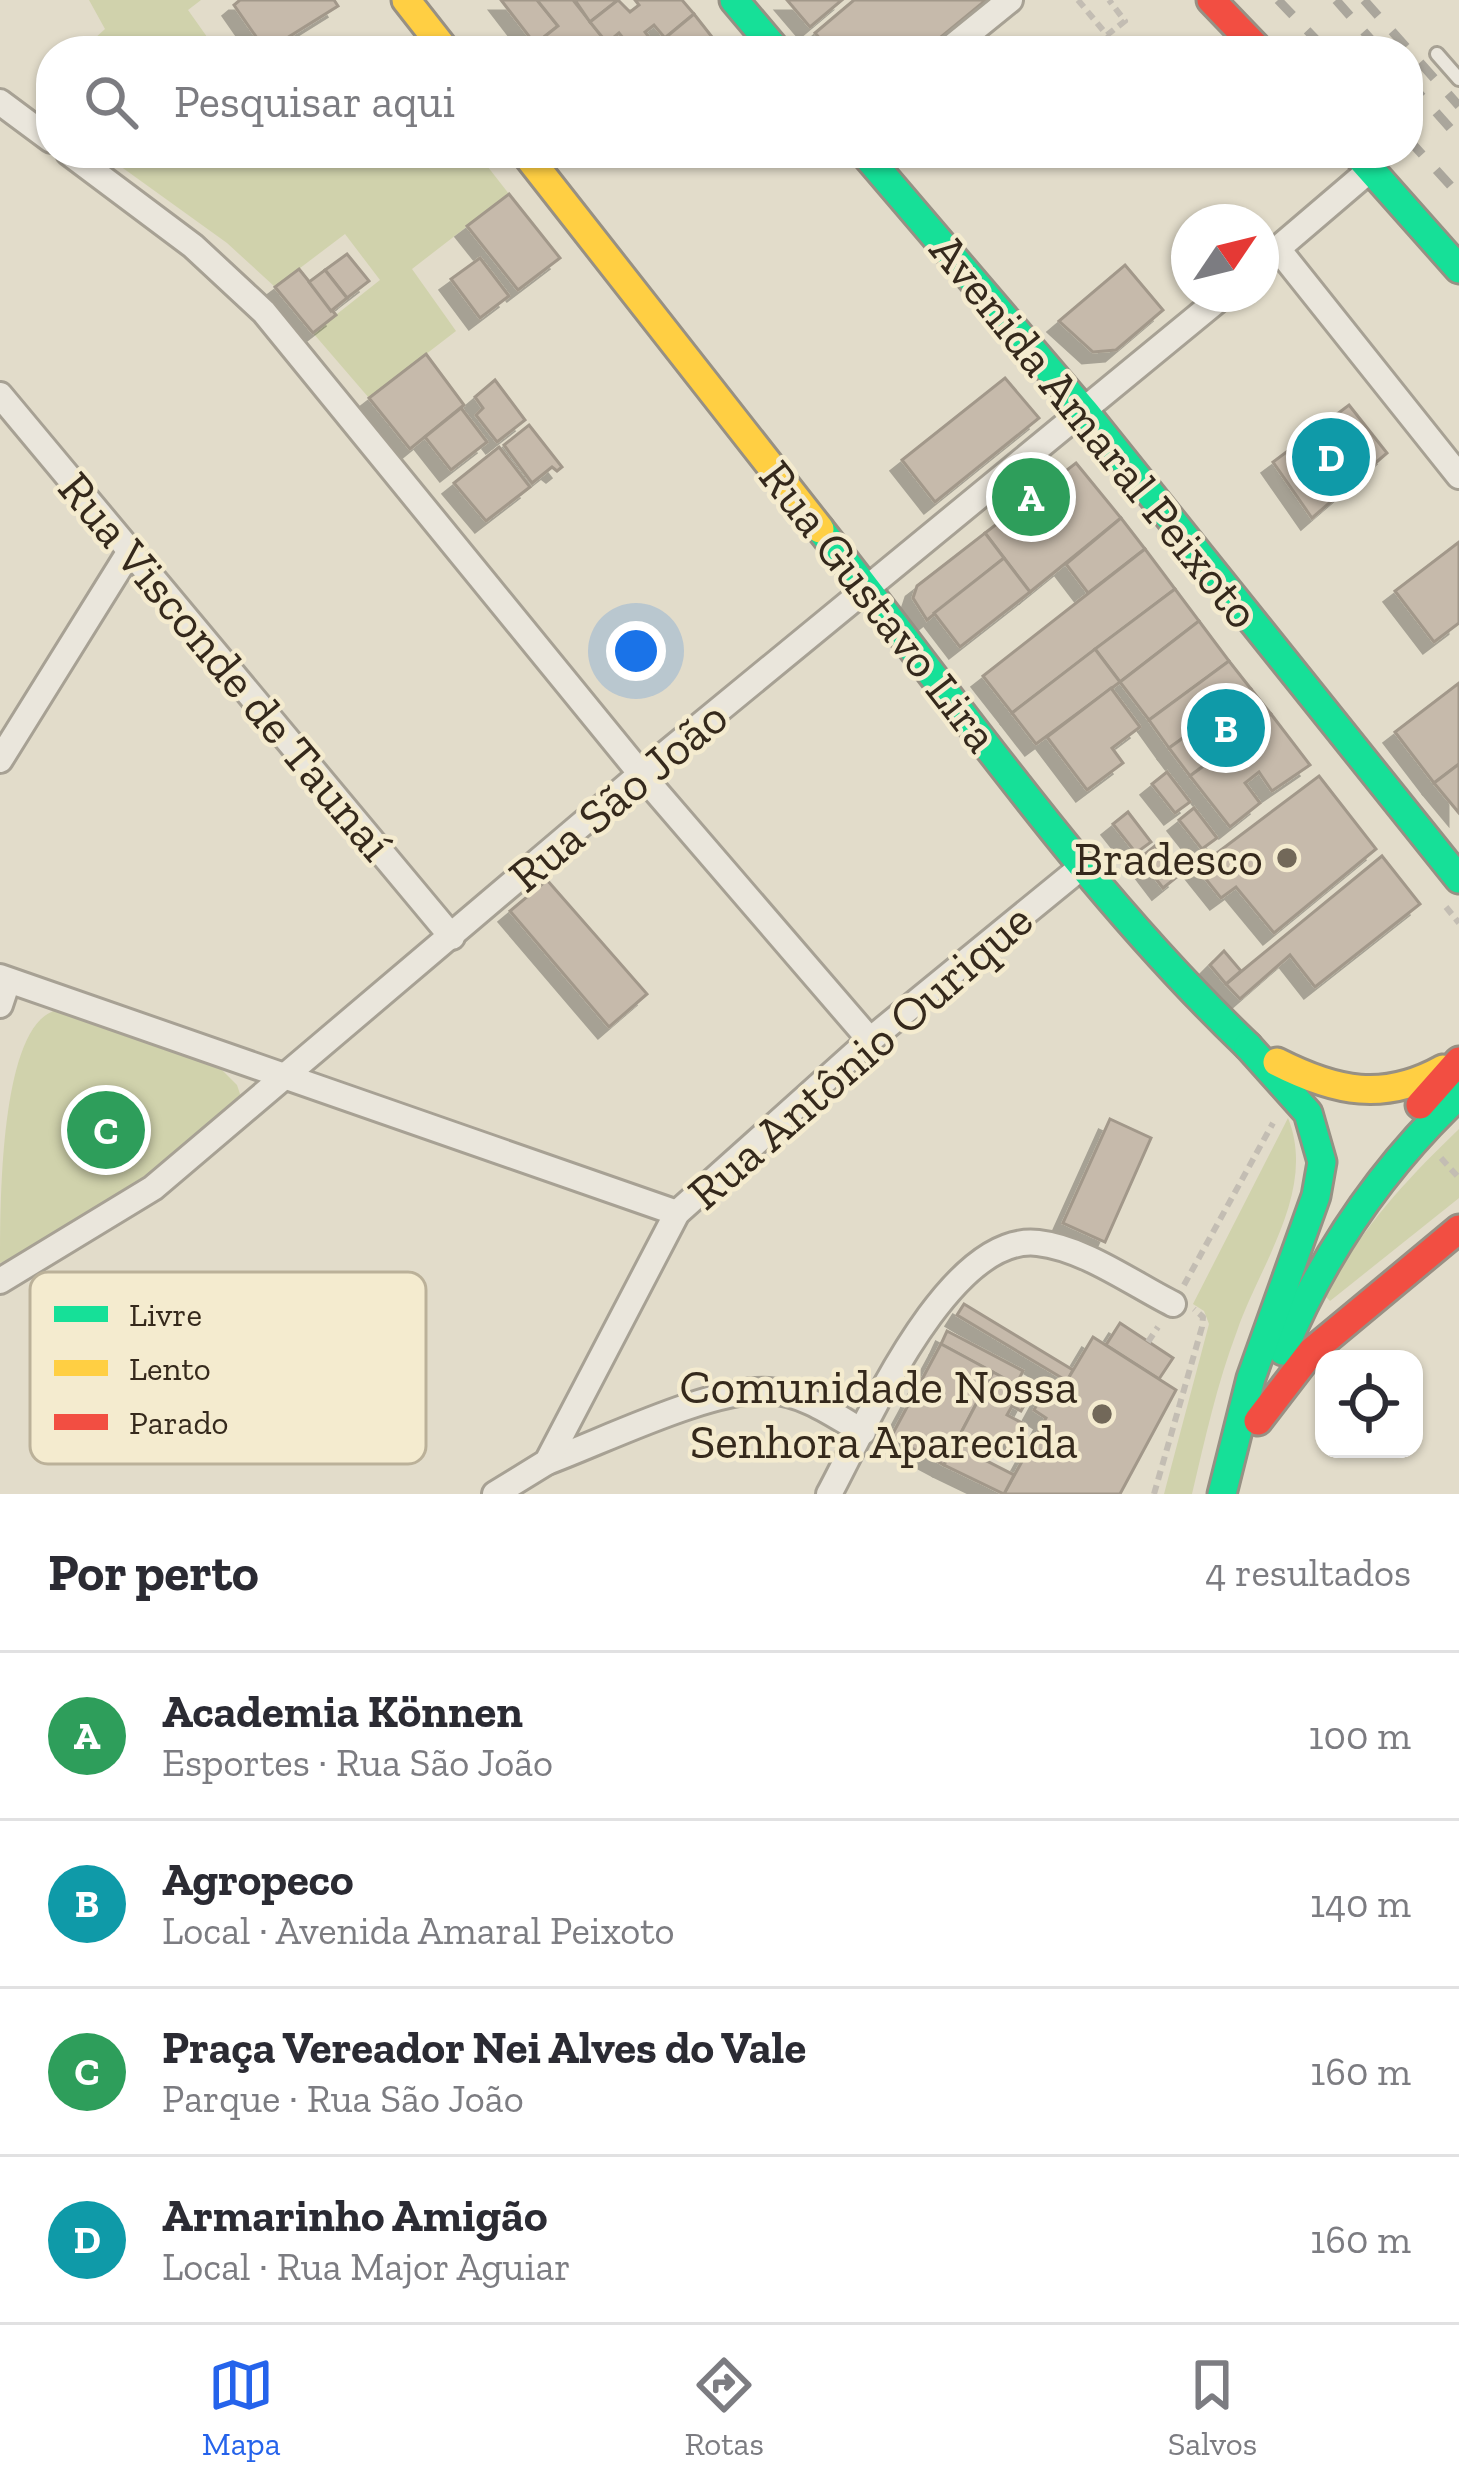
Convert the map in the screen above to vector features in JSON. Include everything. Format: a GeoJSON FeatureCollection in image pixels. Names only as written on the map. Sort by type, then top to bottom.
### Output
{"type":"FeatureCollection","features":[{"type":"Feature","properties":{"kind":"main road"},"geometry":{"type":"LineString","coordinates":[[406,0],[434,36]]}},
{"type":"Feature","properties":{"kind":"main road"},"geometry":{"type":"LineString","coordinates":[[734,0],[764,36]]}},
{"type":"Feature","properties":{"kind":"main road"},"geometry":{"type":"LineString","coordinates":[[1211,0],[1246,36]]}},
{"type":"Feature","properties":{"kind":"main road","name":"Rua Gustavo Lira"},"geometry":{"type":"LineString","coordinates":[[537,168],[1084,865],[1180,981],[1248,1046]]}},
{"type":"Feature","properties":{"kind":"main road","name":"Avenida Amaral Peixoto"},"geometry":{"type":"LineString","coordinates":[[877,168],[1085,412],[1459,879]]}},
{"type":"Feature","properties":{"kind":"main road"},"geometry":{"type":"LineString","coordinates":[[1370,168],[1459,269]]}},
{"type":"Feature","properties":{"kind":"main road"},"geometry":{"type":"LineString","coordinates":[[1248,1046],[1340,1092],[1435,1097]]}},
{"type":"Feature","properties":{"kind":"main road"},"geometry":{"type":"LineString","coordinates":[[1222,1494],[1261,1347],[1316,1196],[1322,1162],[1308,1113],[1248,1046]]}},
{"type":"Feature","properties":{"kind":"main road"},"geometry":{"type":"LineString","coordinates":[[1240,1494],[1258,1421],[1285,1344],[1329,1254],[1459,1059]]}},
{"type":"Feature","properties":{"kind":"main road"},"geometry":{"type":"LineString","coordinates":[[1261,1347],[1342,1198],[1435,1097]]}},
{"type":"Feature","properties":{"kind":"main road"},"geometry":{"type":"LineString","coordinates":[[1258,1421],[1311,1352],[1459,1229]]}},
{"type":"Feature","properties":{"kind":"street"},"geometry":{"type":"LineString","coordinates":[[966,36],[1010,0]]}},
{"type":"Feature","properties":{"kind":"street"},"geometry":{"type":"LineString","coordinates":[[0,102],[36,129]]}},
{"type":"Feature","properties":{"kind":"street"},"geometry":{"type":"LineString","coordinates":[[89,168],[194,246],[264,312],[641,774],[870,1040]]}},
{"type":"Feature","properties":{"kind":"street"},"geometry":{"type":"LineString","coordinates":[[1279,247],[1357,168]]}},
{"type":"Feature","properties":{"kind":"street"},"geometry":{"type":"LineString","coordinates":[[1279,266],[1459,476]]}},
{"type":"Feature","properties":{"kind":"street","name":"Rua São João"},"geometry":{"type":"LineString","coordinates":[[0,1281],[153,1187],[641,774],[1204,312]]}},
{"type":"Feature","properties":{"kind":"street","name":"Rua Visconde de Taunaí"},"geometry":{"type":"LineString","coordinates":[[0,395],[452,937]]}},
{"type":"Feature","properties":{"kind":"street"},"geometry":{"type":"LineString","coordinates":[[0,760],[130,550]]}},
{"type":"Feature","properties":{"kind":"street","name":"Rua Antônio Ourique"},"geometry":{"type":"LineString","coordinates":[[548,1462],[677,1213],[870,1040],[1084,865]]}},
{"type":"Feature","properties":{"kind":"street"},"geometry":{"type":"LineString","coordinates":[[3,988],[286,1078],[677,1213]]}},
{"type":"Feature","properties":{"kind":"street"},"geometry":{"type":"LineString","coordinates":[[829,1494],[954,1282],[1004,1245],[1052,1246],[1167,1313]]}},
{"type":"Feature","properties":{"kind":"street"},"geometry":{"type":"LineString","coordinates":[[495,1494],[548,1462],[722,1396],[770,1390],[816,1404],[862,1432]]}},
{"type":"Feature","properties":{"kind":"lane"},"geometry":{"type":"LineString","coordinates":[[1436,54],[1459,79]]}},
{"type":"Feature","properties":{"kind":"path"},"geometry":{"type":"LineString","coordinates":[[1078,0],[1107,35],[1125,21],[1109,0]]}},
{"type":"Feature","properties":{"kind":"path"},"geometry":{"type":"LineString","coordinates":[[837,168],[848,181]]}},
{"type":"Feature","properties":{"kind":"path"},"geometry":{"type":"LineString","coordinates":[[1148,1342],[1277,1114]]}},
{"type":"Feature","properties":{"kind":"path"},"geometry":{"type":"LineString","coordinates":[[1432,1148],[1459,1178]]}},
{"type":"Feature","properties":{"kind":"path"},"geometry":{"type":"LineString","coordinates":[[1154,1494],[1204,1322],[1197,1310],[1167,1313]]}},
{"type":"Feature","properties":{"kind":"green space"},"geometry":{"type":"Polygon","coordinates":[[[89,0],[201,0],[188,10],[206,36],[97,36],[105,29],[89,0]]]}},
{"type":"Feature","properties":{"kind":"green space"},"geometry":{"type":"Polygon","coordinates":[[[123,168],[489,168],[509,194],[412,269],[456,331],[369,398],[313,333],[380,280],[345,234],[275,287],[227,243],[123,168]]]}},
{"type":"Feature","properties":{"kind":"green space"},"geometry":{"type":"Polygon","coordinates":[[[57,1010],[221,1069],[237,1085],[242,1100],[160,1169],[94,1216],[0,1263],[3,1159],[14,1079],[38,1022],[57,1010]]]}},
{"type":"Feature","properties":{"kind":"green space"},"geometry":{"type":"Polygon","coordinates":[[[1288,1118],[1296,1172],[1291,1199],[1230,1351],[1192,1494],[1164,1494],[1209,1324],[1204,1311],[1193,1304],[1288,1118]]]}},
{"type":"Feature","properties":{"kind":"green space"},"geometry":{"type":"Polygon","coordinates":[[[1459,1129],[1459,1198],[1330,1301],[1326,1297],[1338,1273],[1368,1228],[1459,1129]]]}},
{"type":"Feature","properties":{"kind":"building"},"geometry":{"type":"Polygon","coordinates":[[[240,0],[334,0],[338,6],[290,36],[256,36],[234,5],[240,0]]]}},
{"type":"Feature","properties":{"kind":"building"},"geometry":{"type":"Polygon","coordinates":[[[501,0],[537,0],[558,26],[545,36],[529,36],[501,0]]]}},
{"type":"Feature","properties":{"kind":"building"},"geometry":{"type":"Polygon","coordinates":[[[537,0],[573,0],[602,36],[545,36],[558,26],[537,0]]]}},
{"type":"Feature","properties":{"kind":"building"},"geometry":{"type":"Polygon","coordinates":[[[575,0],[618,0],[590,22],[575,0]]]}},
{"type":"Feature","properties":{"kind":"building"},"geometry":{"type":"Polygon","coordinates":[[[618,0],[630,12],[639,5],[635,0],[682,0],[694,14],[667,36],[654,25],[645,32],[648,36],[601,36],[590,22],[618,0]]]}},
{"type":"Feature","properties":{"kind":"building"},"geometry":{"type":"Polygon","coordinates":[[[787,0],[842,0],[810,27],[787,0]]]}},
{"type":"Feature","properties":{"kind":"building"},"geometry":{"type":"Polygon","coordinates":[[[854,0],[986,0],[942,36],[815,33],[854,0]]]}},
{"type":"Feature","properties":{"kind":"building"},"geometry":{"type":"Polygon","coordinates":[[[694,14],[711,36],[667,36],[694,14]]]}},
{"type":"Feature","properties":{"kind":"building"},"geometry":{"type":"Polygon","coordinates":[[[509,194],[560,258],[518,290],[467,226],[509,194]]]}},
{"type":"Feature","properties":{"kind":"building"},"geometry":{"type":"Polygon","coordinates":[[[347,254],[369,281],[347,298],[325,270],[347,254]]]}},
{"type":"Feature","properties":{"kind":"building"},"geometry":{"type":"Polygon","coordinates":[[[480,258],[509,296],[480,318],[451,279],[480,258]]]}},
{"type":"Feature","properties":{"kind":"building"},"geometry":{"type":"Polygon","coordinates":[[[1125,265],[1163,310],[1116,350],[1093,352],[1059,321],[1125,265]]]}},
{"type":"Feature","properties":{"kind":"building"},"geometry":{"type":"Polygon","coordinates":[[[299,269],[336,315],[313,333],[275,287],[299,269]]]}},
{"type":"Feature","properties":{"kind":"building"},"geometry":{"type":"Polygon","coordinates":[[[325,270],[347,298],[331,311],[309,282],[325,270]]]}},
{"type":"Feature","properties":{"kind":"building"},"geometry":{"type":"Polygon","coordinates":[[[426,354],[464,405],[410,449],[369,398],[426,354]]]}},
{"type":"Feature","properties":{"kind":"building"},"geometry":{"type":"Polygon","coordinates":[[[1005,378],[1039,418],[935,502],[902,460],[1005,378]]]}},
{"type":"Feature","properties":{"kind":"building"},"geometry":{"type":"Polygon","coordinates":[[[495,380],[525,420],[497,442],[476,415],[483,408],[475,397],[495,380]]]}},
{"type":"Feature","properties":{"kind":"building"},"geometry":{"type":"Polygon","coordinates":[[[1349,405],[1387,453],[1312,518],[1273,462],[1349,405]]]}},
{"type":"Feature","properties":{"kind":"building"},"geometry":{"type":"Polygon","coordinates":[[[461,408],[487,442],[451,470],[425,437],[461,408]]]}},
{"type":"Feature","properties":{"kind":"building"},"geometry":{"type":"Polygon","coordinates":[[[529,425],[562,467],[557,471],[552,467],[532,483],[504,445],[529,425]]]}},
{"type":"Feature","properties":{"kind":"building"},"geometry":{"type":"Polygon","coordinates":[[[499,447],[530,487],[486,521],[454,483],[499,447]]]}},
{"type":"Feature","properties":{"kind":"building"},"geometry":{"type":"Polygon","coordinates":[[[1076,463],[1121,518],[1030,592],[985,533],[1076,463]]]}},
{"type":"Feature","properties":{"kind":"building"},"geometry":{"type":"Polygon","coordinates":[[[1121,518],[1145,549],[1088,593],[1066,564],[1121,518]]]}},
{"type":"Feature","properties":{"kind":"building"},"geometry":{"type":"Polygon","coordinates":[[[985,533],[1004,558],[927,620],[913,598],[917,586],[985,533]]]}},
{"type":"Feature","properties":{"kind":"building"},"geometry":{"type":"Polygon","coordinates":[[[1459,542],[1459,623],[1434,642],[1395,591],[1459,542]]]}},
{"type":"Feature","properties":{"kind":"building"},"geometry":{"type":"Polygon","coordinates":[[[1145,549],[1175,589],[1012,713],[983,676],[1145,549]]]}},
{"type":"Feature","properties":{"kind":"building"},"geometry":{"type":"Polygon","coordinates":[[[1004,558],[1030,592],[960,647],[934,613],[1004,558]]]}},
{"type":"Feature","properties":{"kind":"building"},"geometry":{"type":"Polygon","coordinates":[[[1175,589],[1199,621],[1120,682],[1095,649],[1175,589]]]}},
{"type":"Feature","properties":{"kind":"building"},"geometry":{"type":"Polygon","coordinates":[[[1199,621],[1229,661],[1149,720],[1120,682],[1199,621]]]}},
{"type":"Feature","properties":{"kind":"building"},"geometry":{"type":"Polygon","coordinates":[[[1095,649],[1120,682],[1036,744],[1012,713],[1095,649]]]}},
{"type":"Feature","properties":{"kind":"building"},"geometry":{"type":"Polygon","coordinates":[[[1229,661],[1251,689],[1169,748],[1149,720],[1229,661]]]}},
{"type":"Feature","properties":{"kind":"building"},"geometry":{"type":"Polygon","coordinates":[[[1459,683],[1459,764],[1434,783],[1395,732],[1459,683]]]}},
{"type":"Feature","properties":{"kind":"building"},"geometry":{"type":"Polygon","coordinates":[[[1111,688],[1140,727],[1112,748],[1123,763],[1087,790],[1047,737],[1111,688]]]}},
{"type":"Feature","properties":{"kind":"building"},"geometry":{"type":"Polygon","coordinates":[[[1251,689],[1271,714],[1190,776],[1169,748],[1251,689]]]}},
{"type":"Feature","properties":{"kind":"building"},"geometry":{"type":"Polygon","coordinates":[[[1271,714],[1310,765],[1272,791],[1259,772],[1245,783],[1260,803],[1230,827],[1190,776],[1221,753],[1234,769],[1248,758],[1236,741],[1271,714]]]}},
{"type":"Feature","properties":{"kind":"building"},"geometry":{"type":"Polygon","coordinates":[[[1459,764],[1459,813],[1434,783],[1459,764]]]}},
{"type":"Feature","properties":{"kind":"building"},"geometry":{"type":"Polygon","coordinates":[[[1167,772],[1190,802],[1175,813],[1152,784],[1167,772]]]}},
{"type":"Feature","properties":{"kind":"building","name":"Bradesco"},"geometry":{"type":"Polygon","coordinates":[[[1319,776],[1376,849],[1274,933],[1236,887],[1221,898],[1197,868],[1319,776]]]}},
{"type":"Feature","properties":{"kind":"building"},"geometry":{"type":"Polygon","coordinates":[[[1194,808],[1217,838],[1202,849],[1179,820],[1194,808]]]}},
{"type":"Feature","properties":{"kind":"building"},"geometry":{"type":"Polygon","coordinates":[[[1128,812],[1151,842],[1136,853],[1113,824],[1128,812]]]}},
{"type":"Feature","properties":{"kind":"building"},"geometry":{"type":"Polygon","coordinates":[[[1155,846],[1178,876],[1163,888],[1140,858],[1155,846]]]}},
{"type":"Feature","properties":{"kind":"building"},"geometry":{"type":"Polygon","coordinates":[[[1382,856],[1420,904],[1315,987],[1290,955],[1240,999],[1226,984],[1382,856]]]}},
{"type":"Feature","properties":{"kind":"building"},"geometry":{"type":"Polygon","coordinates":[[[547,880],[647,994],[609,1027],[510,911],[547,880]]]}},
{"type":"Feature","properties":{"kind":"building"},"geometry":{"type":"Polygon","coordinates":[[[1224,951],[1241,971],[1226,984],[1210,965],[1224,951]]]}},
{"type":"Feature","properties":{"kind":"building"},"geometry":{"type":"Polygon","coordinates":[[[1110,1119],[1151,1138],[1105,1242],[1063,1223],[1110,1119]]]}},
{"type":"Feature","properties":{"kind":"building"},"geometry":{"type":"Polygon","coordinates":[[[964,1304],[1073,1370],[1067,1381],[957,1315],[964,1304]]]}},
{"type":"Feature","properties":{"kind":"building"},"geometry":{"type":"Polygon","coordinates":[[[1120,1323],[1173,1358],[1159,1379],[1106,1345],[1120,1323]]]}},
{"type":"Feature","properties":{"kind":"building"},"geometry":{"type":"Polygon","coordinates":[[[947,1331],[1023,1371],[1016,1385],[941,1344],[947,1331]]]}},
{"type":"Feature","properties":{"kind":"building","name":"Comunidade Nossa Senhora Aparecida"},"geometry":{"type":"Polygon","coordinates":[[[1093,1337],[1176,1390],[1120,1494],[1004,1494],[1046,1418],[1034,1410],[1050,1381],[1062,1389],[1093,1337]]]}},
{"type":"Feature","properties":{"kind":"building"},"geometry":{"type":"Polygon","coordinates":[[[941,1344],[993,1372],[944,1465],[891,1437],[941,1344]]]}},
{"type":"Feature","properties":{"kind":"building"},"geometry":{"type":"Polygon","coordinates":[[[993,1372],[1031,1393],[1021,1411],[1012,1406],[1007,1415],[1024,1424],[1014,1444],[998,1436],[985,1460],[1014,1475],[1004,1494],[944,1465],[993,1372]]]}},
{"type":"Feature","properties":{"kind":"railway"},"geometry":{"type":"LineString","coordinates":[[1278,0],[1313,36]]}},
{"type":"Feature","properties":{"kind":"railway"},"geometry":{"type":"LineString","coordinates":[[1336,0],[1368,36]]}},
{"type":"Feature","properties":{"kind":"railway"},"geometry":{"type":"LineString","coordinates":[[1364,0],[1396,36]]}},
{"type":"Feature","properties":{"kind":"railway"},"geometry":{"type":"LineString","coordinates":[[1423,66],[1459,106]]}},
{"type":"Feature","properties":{"kind":"railway"},"geometry":{"type":"LineString","coordinates":[[1423,98],[1459,138]]}},
{"type":"Feature","properties":{"kind":"railway"},"geometry":{"type":"LineString","coordinates":[[1423,155],[1459,195]]}},
{"type":"Feature","properties":{"kind":"traffic: fast"},"geometry":{"type":"LineString","coordinates":[[734,0],[764,36]]}},
{"type":"Feature","properties":{"kind":"traffic: fast"},"geometry":{"type":"LineString","coordinates":[[877,168],[1085,412],[1459,879]]}},
{"type":"Feature","properties":{"kind":"traffic: fast"},"geometry":{"type":"LineString","coordinates":[[1369,168],[1459,269]]}},
{"type":"Feature","properties":{"kind":"traffic: fast"},"geometry":{"type":"LineString","coordinates":[[820,529],[1078,861],[1248,1046]]}},
{"type":"Feature","properties":{"kind":"traffic: fast"},"geometry":{"type":"LineString","coordinates":[[1222,1494],[1251,1378],[1316,1196],[1322,1162],[1308,1113],[1248,1046]]}},
{"type":"Feature","properties":{"kind":"traffic: fast"},"geometry":{"type":"LineString","coordinates":[[1283,1351],[1317,1280],[1357,1214],[1404,1152],[1459,1095]]}},
{"type":"Feature","properties":{"kind":"traffic: slow"},"geometry":{"type":"LineString","coordinates":[[406,0],[434,36]]}},
{"type":"Feature","properties":{"kind":"traffic: slow"},"geometry":{"type":"LineString","coordinates":[[537,168],[820,529]]}},
{"type":"Feature","properties":{"kind":"traffic: slow"},"geometry":{"type":"LineString","coordinates":[[1277,1062],[1320,1080],[1360,1089],[1400,1086],[1443,1069]]}},
{"type":"Feature","properties":{"kind":"traffic: jam"},"geometry":{"type":"LineString","coordinates":[[1211,0],[1246,36]]}},
{"type":"Feature","properties":{"kind":"traffic: jam"},"geometry":{"type":"LineString","coordinates":[[1420,1105],[1459,1061]]}},
{"type":"Feature","properties":{"kind":"traffic: jam"},"geometry":{"type":"LineString","coordinates":[[1258,1421],[1311,1352],[1459,1229]]}},
{"type":"Feature","properties":{"kind":"place","name":"Armarinho Amigão"},"geometry":{"type":"Point","coordinates":[1331,457]}},
{"type":"Feature","properties":{"kind":"place","name":"Academia Können"},"geometry":{"type":"Point","coordinates":[1031,497]}},
{"type":"Feature","properties":{"kind":"place","name":"Agropeco"},"geometry":{"type":"Point","coordinates":[1226,728]}},
{"type":"Feature","properties":{"kind":"place","name":"Bradesco"},"geometry":{"type":"Point","coordinates":[1287,858]}},
{"type":"Feature","properties":{"kind":"place","name":"Praça Vereador Nei Alves do Vale"},"geometry":{"type":"Point","coordinates":[106,1130]}},
{"type":"Feature","properties":{"kind":"place","name":"Comunidade Nossa Senhora Aparecida"},"geometry":{"type":"Point","coordinates":[1102,1414]}}]}
